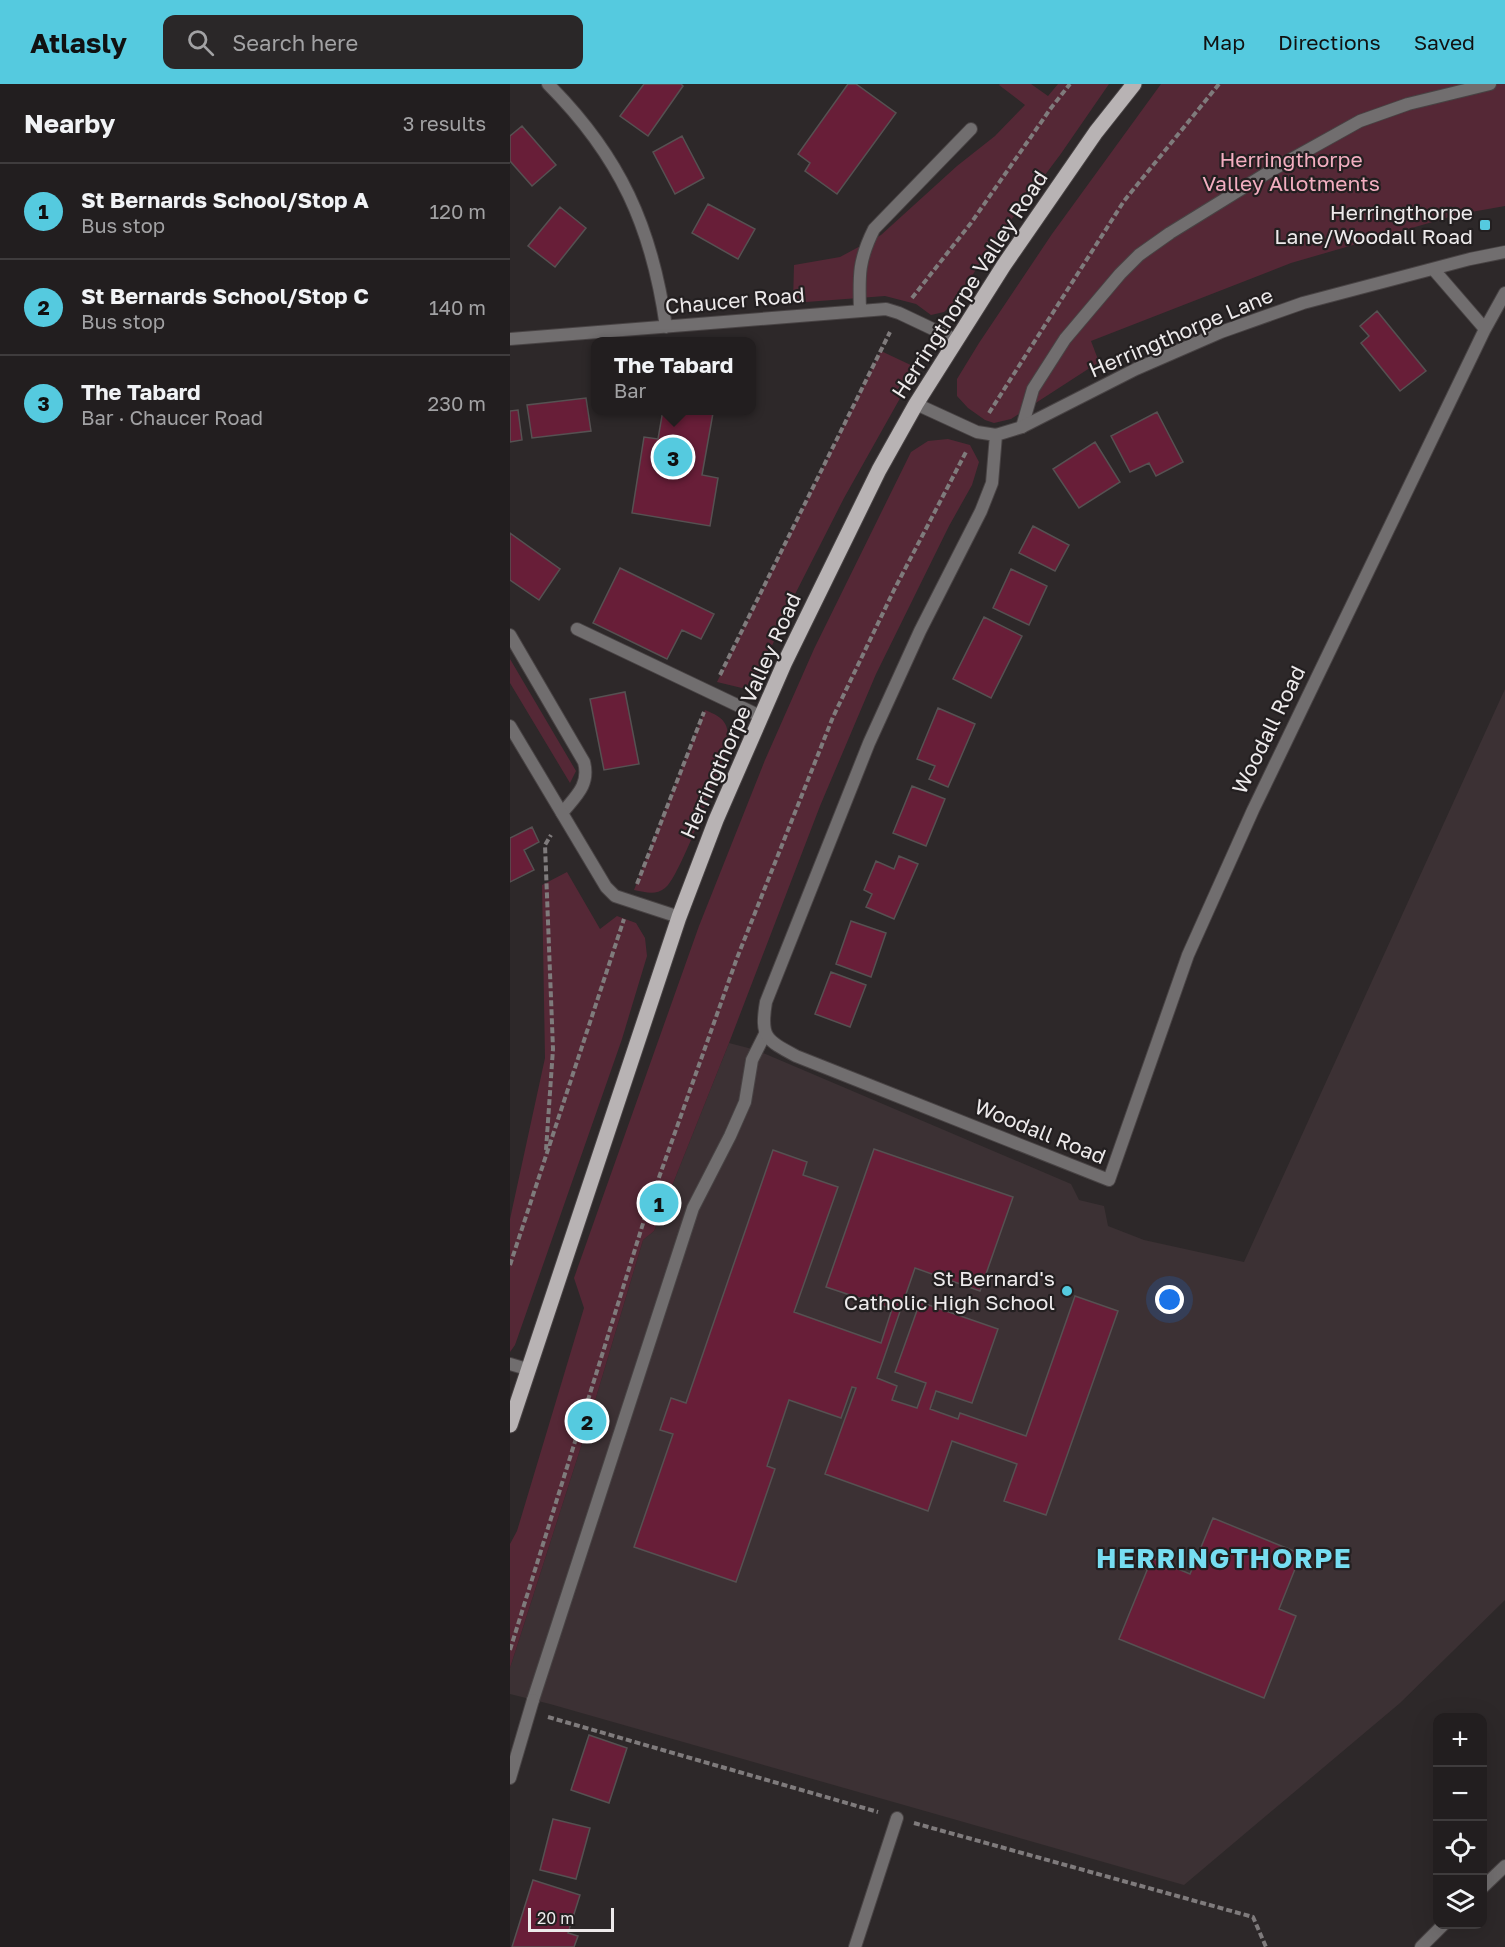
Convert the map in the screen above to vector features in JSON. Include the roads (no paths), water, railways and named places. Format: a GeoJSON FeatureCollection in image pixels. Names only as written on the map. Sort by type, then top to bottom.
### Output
{"type":"FeatureCollection","features":[{"type":"Feature","properties":{"kind":"main road","name":"Herringthorpe Valley Road"},"geometry":{"type":"LineString","coordinates":[[510,1425],[679,918],[716,820],[760,716],[825,577],[879,470],[916,404],[1010,256],[1096,132],[1134,84]]}},
{"type":"Feature","properties":{"kind":"street"},"geometry":{"type":"LineString","coordinates":[[548,84],[582,121],[614,166],[638,214],[655,264],[666,327]]}},
{"type":"Feature","properties":{"kind":"street"},"geometry":{"type":"LineString","coordinates":[[1022,427],[1033,389],[1065,339],[1139,255],[1170,233],[1272,170],[1360,121],[1408,104],[1490,84]]}},
{"type":"Feature","properties":{"kind":"street"},"geometry":{"type":"LineString","coordinates":[[860,311],[859,274],[864,249],[874,229],[971,129]]}},
{"type":"Feature","properties":{"kind":"street","name":"Herringthorpe Lane"},"geometry":{"type":"LineString","coordinates":[[996,435],[1022,427],[1136,369],[1221,332],[1303,303],[1505,252]]}},
{"type":"Feature","properties":{"kind":"street"},"geometry":{"type":"LineString","coordinates":[[1434,270],[1485,329]]}},
{"type":"Feature","properties":{"kind":"street","name":"Woodall Road"},"geometry":{"type":"LineString","coordinates":[[765,1034],[775,1045],[796,1056],[1109,1180],[1188,955],[1253,810],[1485,329],[1505,293]]}},
{"type":"Feature","properties":{"kind":"street","name":"Chaucer Road"},"geometry":{"type":"LineString","coordinates":[[510,339],[886,309],[956,340]]}},
{"type":"Feature","properties":{"kind":"street"},"geometry":{"type":"LineString","coordinates":[[510,1778],[693,1208],[745,1102],[752,1060],[765,1034],[762,1023],[766,1002],[869,743],[920,631],[981,511],[992,483],[996,435],[977,432],[916,404]]}},
{"type":"Feature","properties":{"kind":"street"},"geometry":{"type":"LineString","coordinates":[[577,629],[760,716]]}},
{"type":"Feature","properties":{"kind":"street"},"geometry":{"type":"LineString","coordinates":[[510,635],[584,762],[587,773],[585,785],[562,813]]}},
{"type":"Feature","properties":{"kind":"street"},"geometry":{"type":"LineString","coordinates":[[510,726],[606,887],[615,896],[679,918]]}},
{"type":"Feature","properties":{"kind":"street"},"geometry":{"type":"LineString","coordinates":[[510,1364],[527,1369]]}},
{"type":"Feature","properties":{"kind":"street"},"geometry":{"type":"LineString","coordinates":[[855,1947],[897,1818]]}},
{"type":"Feature","properties":{"kind":"street"},"geometry":{"type":"LineString","coordinates":[[1487,1883],[1505,1866]]}},
{"type":"Feature","properties":{"kind":"street"},"geometry":{"type":"LineString","coordinates":[[1420,1947],[1439,1929]]}},
{"type":"Feature","properties":{"kind":"place","name":"Herringthorpe Lane/Woodall Road"},"geometry":{"type":"Point","coordinates":[1485,225]}},
{"type":"Feature","properties":{"kind":"place","name":"The Tabard"},"geometry":{"type":"Point","coordinates":[673,457]}},
{"type":"Feature","properties":{"kind":"place","name":"St Bernards School/Stop A"},"geometry":{"type":"Point","coordinates":[659,1203]}},
{"type":"Feature","properties":{"kind":"place","name":"St Bernard's Catholic High School"},"geometry":{"type":"Point","coordinates":[1067,1291]}},
{"type":"Feature","properties":{"kind":"place","name":"St Bernards School/Stop C"},"geometry":{"type":"Point","coordinates":[587,1421]}},
{"type":"Feature","properties":{"kind":"district","name":"HERRINGTHORPE"},"geometry":{"type":"Point","coordinates":[1224,1559]}},
{"type":"Feature","properties":{"kind":"park label","name":"Herringthorpe Valley Allotments"},"geometry":{"type":"Point","coordinates":[1291,172]}}]}
